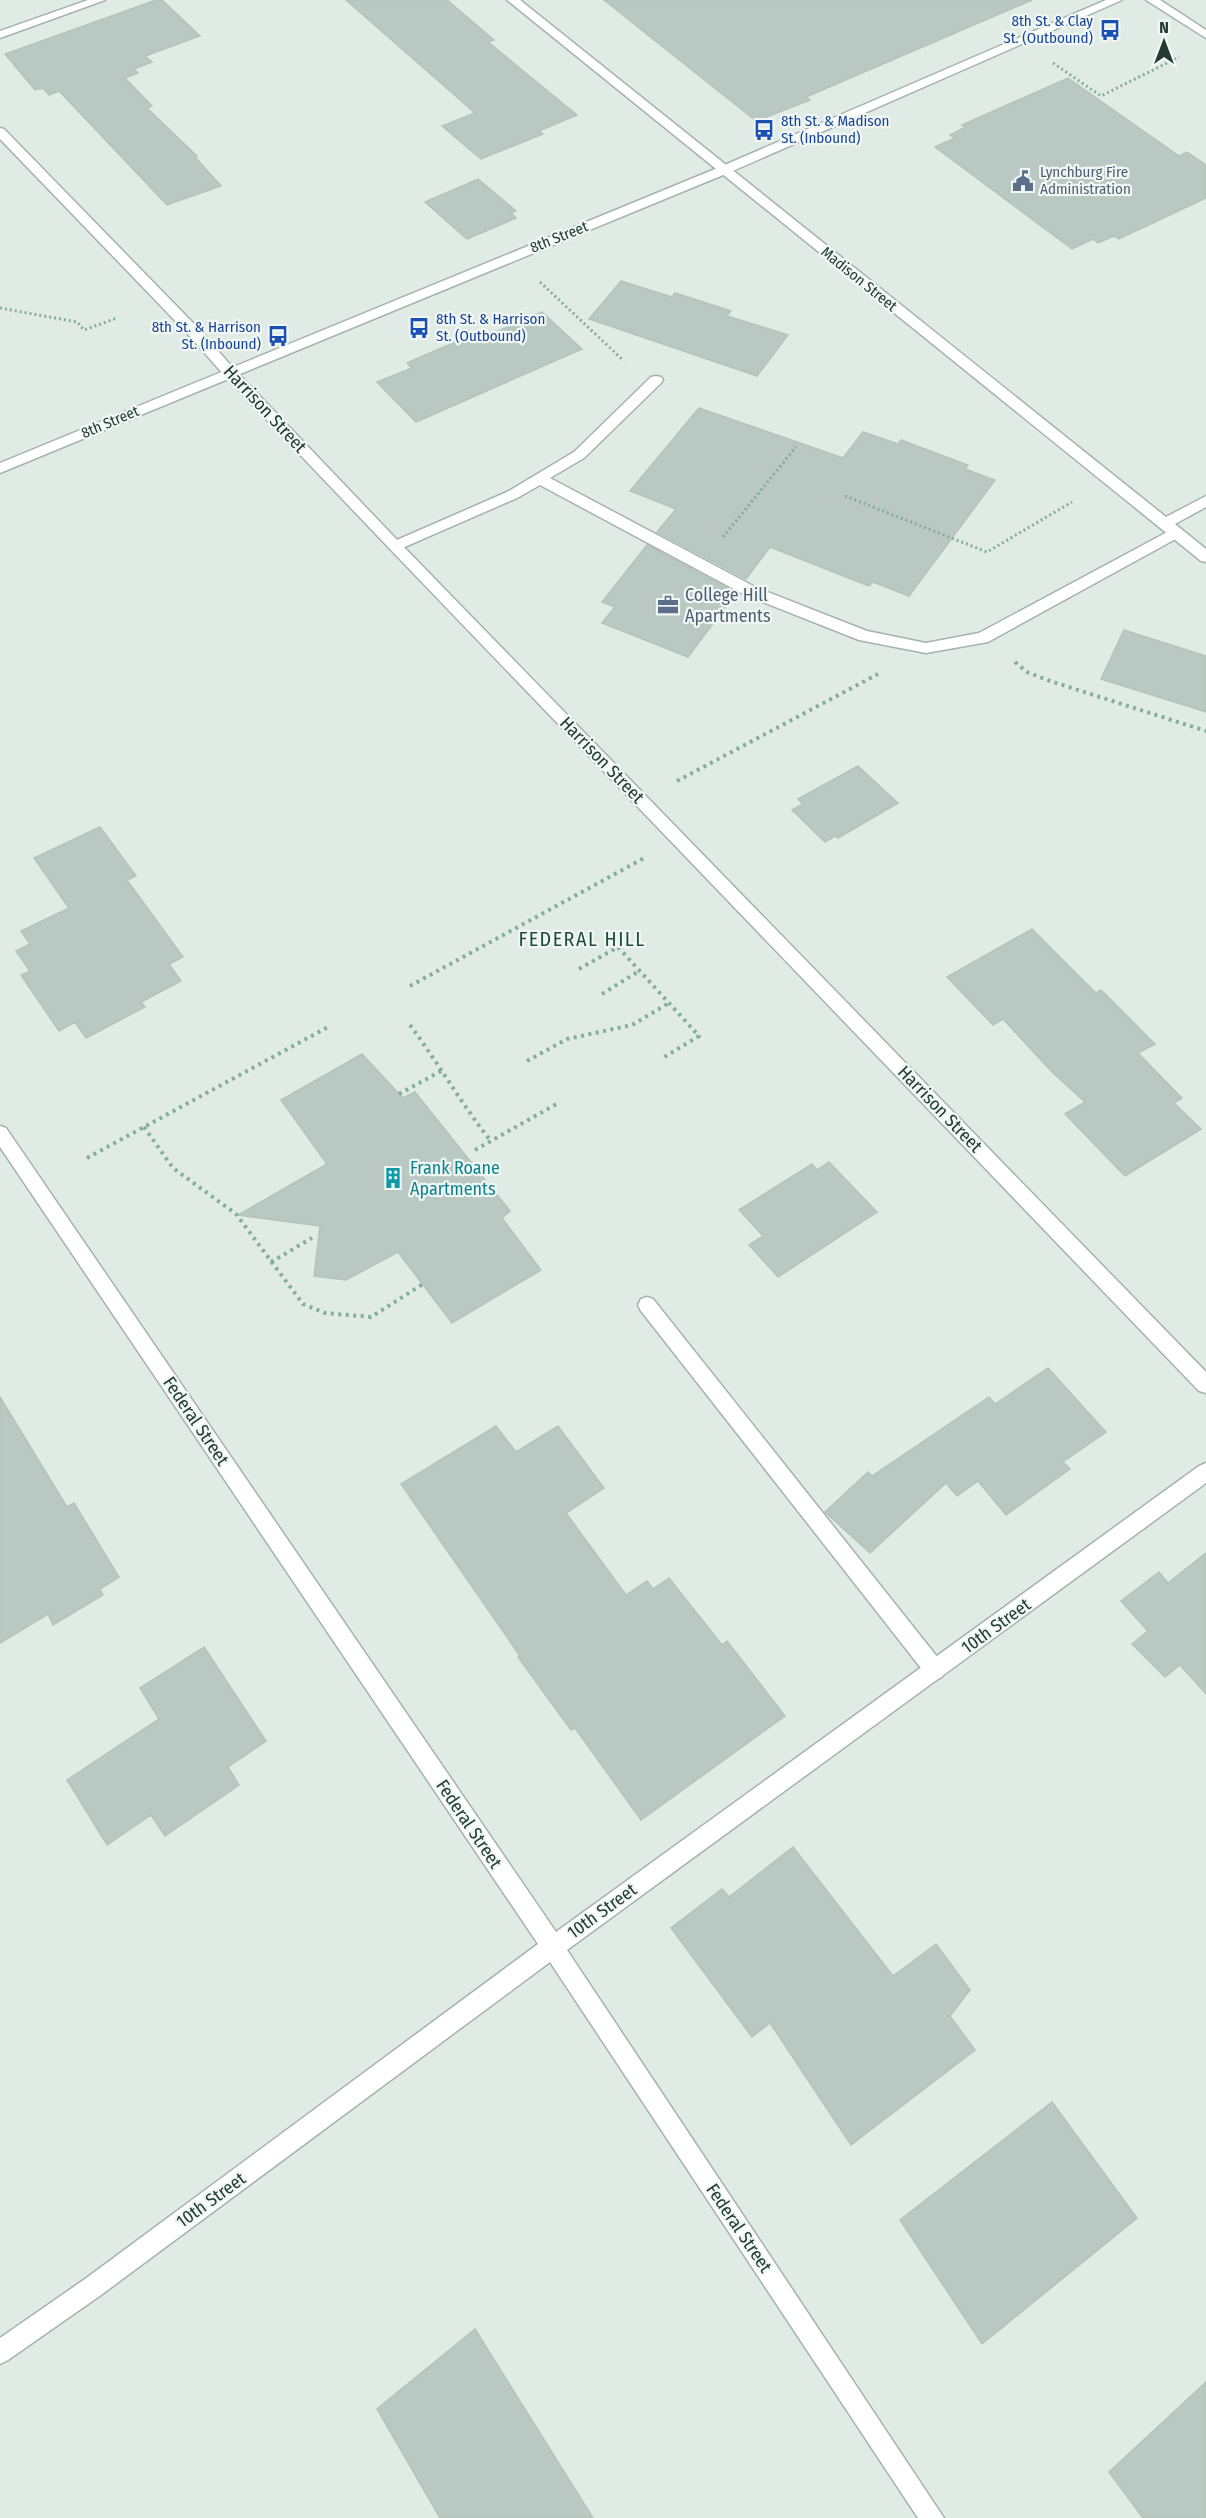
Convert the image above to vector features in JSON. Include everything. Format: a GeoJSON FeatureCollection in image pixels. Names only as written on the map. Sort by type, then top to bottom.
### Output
{"type":"FeatureCollection","features":[{"type":"Feature","properties":{"kind":"street"},"geometry":{"type":"LineString","coordinates":[[0,35],[99,0]]}},
{"type":"Feature","properties":{"kind":"street","name":"Madison Street"},"geometry":{"type":"LineString","coordinates":[[513,0],[1206,557]]}},
{"type":"Feature","properties":{"kind":"street","name":"8th Street"},"geometry":{"type":"LineString","coordinates":[[0,468],[724,170],[1116,0]]}},
{"type":"Feature","properties":{"kind":"street"},"geometry":{"type":"LineString","coordinates":[[1152,0],[1206,34]]}},
{"type":"Feature","properties":{"kind":"street","name":"Harrison Street"},"geometry":{"type":"LineString","coordinates":[[0,132],[192,330],[395,546],[1206,1385]]}},
{"type":"Feature","properties":{"kind":"street"},"geometry":{"type":"LineString","coordinates":[[395,546],[512,495],[579,455],[656,380]]}},
{"type":"Feature","properties":{"kind":"street"},"geometry":{"type":"LineString","coordinates":[[540,479],[750,591],[864,636],[926,648],[983,638],[1170,528],[1206,501]]}},
{"type":"Feature","properties":{"kind":"street","name":"Federal Street"},"geometry":{"type":"LineString","coordinates":[[0,1133],[8,1160],[553,1947],[932,2518]]}},
{"type":"Feature","properties":{"kind":"street"},"geometry":{"type":"LineString","coordinates":[[647,1305],[934,1670]]}},
{"type":"Feature","properties":{"kind":"street","name":"10th Street"},"geometry":{"type":"LineString","coordinates":[[0,2352],[112,2273],[553,1947],[1206,1472]]}},
{"type":"Feature","properties":{"kind":"path"},"geometry":{"type":"LineString","coordinates":[[1052,62],[1101,96],[1182,56]]}},
{"type":"Feature","properties":{"kind":"path"},"geometry":{"type":"LineString","coordinates":[[533,275],[624,361],[656,380]]}},
{"type":"Feature","properties":{"kind":"path"},"geometry":{"type":"LineString","coordinates":[[0,308],[77,322],[84,330],[117,318]]}},
{"type":"Feature","properties":{"kind":"path"},"geometry":{"type":"LineString","coordinates":[[700,565],[796,447]]}},
{"type":"Feature","properties":{"kind":"path"},"geometry":{"type":"LineString","coordinates":[[845,496],[987,552],[1072,502]]}},
{"type":"Feature","properties":{"kind":"path"},"geometry":{"type":"LineString","coordinates":[[983,638],[1027,672],[1206,731]]}},
{"type":"Feature","properties":{"kind":"path"},"geometry":{"type":"LineString","coordinates":[[677,782],[850,690]]}},
{"type":"Feature","properties":{"kind":"path"},"geometry":{"type":"LineString","coordinates":[[410,986],[649,855]]}},
{"type":"Feature","properties":{"kind":"path"},"geometry":{"type":"LineString","coordinates":[[579,969],[618,948],[699,1035],[661,1059]]}},
{"type":"Feature","properties":{"kind":"path"},"geometry":{"type":"LineString","coordinates":[[602,994],[639,971]]}},
{"type":"Feature","properties":{"kind":"path"},"geometry":{"type":"LineString","coordinates":[[527,1061],[567,1039],[632,1025],[669,1003]]}},
{"type":"Feature","properties":{"kind":"path"},"geometry":{"type":"LineString","coordinates":[[410,1025],[443,1070],[467,1111],[490,1140]]}},
{"type":"Feature","properties":{"kind":"path"},"geometry":{"type":"LineString","coordinates":[[87,1158],[327,1027]]}},
{"type":"Feature","properties":{"kind":"path"},"geometry":{"type":"LineString","coordinates":[[399,1094],[443,1070]]}},
{"type":"Feature","properties":{"kind":"path"},"geometry":{"type":"LineString","coordinates":[[475,1150],[560,1102]]}},
{"type":"Feature","properties":{"kind":"path"},"geometry":{"type":"LineString","coordinates":[[144,1127],[173,1168],[236,1214],[303,1304],[325,1313],[371,1317],[423,1284]]}},
{"type":"Feature","properties":{"kind":"path"},"geometry":{"type":"LineString","coordinates":[[271,1262],[312,1238]]}},
{"type":"Feature","properties":{"kind":"building"},"geometry":{"type":"Polygon","coordinates":[[[156,0],[162,0],[200,36],[145,56],[152,62],[134,69],[138,73],[125,78],[152,106],[147,108],[197,156],[195,157],[221,186],[167,205],[59,91],[49,95],[43,88],[35,90],[5,54],[156,0]]]}},
{"type":"Feature","properties":{"kind":"building"},"geometry":{"type":"Polygon","coordinates":[[[346,0],[447,0],[494,40],[488,42],[577,115],[539,131],[543,134],[481,159],[442,126],[475,113],[346,0]]]}},
{"type":"Feature","properties":{"kind":"building"},"geometry":{"type":"Polygon","coordinates":[[[604,0],[1032,0],[806,97],[810,100],[756,121],[604,0]]]}},
{"type":"Feature","properties":{"kind":"building"},"geometry":{"type":"Polygon","coordinates":[[[1068,78],[1179,156],[1187,152],[1206,165],[1206,198],[1119,239],[1114,236],[1098,243],[1093,239],[1072,249],[935,147],[955,138],[950,135],[966,127],[962,125],[1068,78]]]}},
{"type":"Feature","properties":{"kind":"building"},"geometry":{"type":"Polygon","coordinates":[[[478,179],[516,211],[511,213],[516,218],[467,239],[425,202],[478,179]]]}},
{"type":"Feature","properties":{"kind":"building"},"geometry":{"type":"Polygon","coordinates":[[[621,281],[672,297],[675,293],[731,311],[727,316],[788,335],[757,376],[589,319],[621,281]]]}},
{"type":"Feature","properties":{"kind":"building"},"geometry":{"type":"Polygon","coordinates":[[[542,312],[582,349],[416,422],[377,382],[412,368],[407,363],[439,349],[471,336],[475,341],[542,312]]]}},
{"type":"Feature","properties":{"kind":"building"},"geometry":{"type":"Polygon","coordinates":[[[699,408],[843,458],[863,432],[898,444],[901,440],[968,465],[965,469],[995,480],[909,596],[873,582],[869,586],[770,547],[746,579],[657,532],[676,509],[630,491],[699,408]]]}},
{"type":"Feature","properties":{"kind":"building","name":"College Hill Apartments"},"geometry":{"type":"Polygon","coordinates":[[[647,545],[736,593],[688,657],[602,623],[615,607],[602,602],[647,545]]]}},
{"type":"Feature","properties":{"kind":"building"},"geometry":{"type":"Polygon","coordinates":[[[1124,630],[1206,656],[1206,712],[1101,679],[1124,630]]]}},
{"type":"Feature","properties":{"kind":"building"},"geometry":{"type":"Polygon","coordinates":[[[858,766],[898,803],[838,838],[835,836],[825,842],[792,810],[803,804],[798,799],[858,766]]]}},
{"type":"Feature","properties":{"kind":"building"},"geometry":{"type":"Polygon","coordinates":[[[100,827],[136,876],[127,880],[183,957],[169,964],[181,981],[141,1002],[145,1007],[86,1038],[75,1022],[59,1031],[21,975],[30,971],[16,951],[30,944],[21,931],[69,908],[34,858],[100,827]]]}},
{"type":"Feature","properties":{"kind":"building"},"geometry":{"type":"Polygon","coordinates":[[[1032,929],[1096,993],[1101,990],[1155,1044],[1138,1053],[1182,1098],[1174,1103],[1201,1129],[1125,1176],[1065,1114],[1085,1102],[1053,1073],[1003,1019],[993,1025],[947,977],[1032,929]]]}},
{"type":"Feature","properties":{"kind":"building","name":"Frank Roane Apartments"},"geometry":{"type":"Polygon","coordinates":[[[362,1054],[403,1098],[415,1092],[510,1211],[502,1218],[541,1270],[452,1323],[398,1252],[346,1280],[314,1276],[320,1226],[238,1215],[327,1164],[281,1100],[362,1054]]]}},
{"type":"Feature","properties":{"kind":"building"},"geometry":{"type":"Polygon","coordinates":[[[829,1162],[877,1212],[778,1277],[749,1245],[763,1236],[739,1210],[812,1164],[817,1170],[829,1162]]]}},
{"type":"Feature","properties":{"kind":"building"},"geometry":{"type":"Polygon","coordinates":[[[1048,1368],[1106,1432],[1063,1462],[1070,1469],[1006,1515],[978,1481],[957,1496],[946,1483],[870,1553],[825,1512],[868,1472],[872,1476],[989,1397],[995,1404],[1048,1368]]]}},
{"type":"Feature","properties":{"kind":"building"},"geometry":{"type":"Polygon","coordinates":[[[0,1397],[67,1507],[74,1503],[119,1577],[100,1589],[103,1595],[53,1625],[48,1614],[0,1643],[0,1397]]]}},
{"type":"Feature","properties":{"kind":"building"},"geometry":{"type":"Polygon","coordinates":[[[496,1426],[516,1452],[558,1426],[604,1488],[566,1513],[626,1595],[647,1581],[653,1589],[669,1578],[722,1645],[727,1641],[785,1716],[641,1820],[575,1728],[571,1730],[518,1657],[520,1656],[401,1484],[496,1426]]]}},
{"type":"Feature","properties":{"kind":"building"},"geometry":{"type":"Polygon","coordinates":[[[1206,1553],[1206,1694],[1180,1665],[1165,1677],[1132,1644],[1148,1631],[1121,1601],[1159,1572],[1168,1583],[1206,1553]]]}},
{"type":"Feature","properties":{"kind":"building"},"geometry":{"type":"Polygon","coordinates":[[[204,1647],[266,1741],[228,1767],[239,1785],[165,1836],[151,1815],[107,1845],[67,1780],[159,1719],[140,1688],[204,1647]]]}},
{"type":"Feature","properties":{"kind":"building"},"geometry":{"type":"Polygon","coordinates":[[[793,1847],[893,1976],[936,1944],[970,1990],[950,2016],[975,2050],[851,2145],[770,2023],[752,2037],[671,1928],[722,1889],[729,1897],[793,1847]]]}},
{"type":"Feature","properties":{"kind":"building"},"geometry":{"type":"Polygon","coordinates":[[[1052,2102],[1137,2218],[982,2344],[900,2220],[1052,2102]]]}},
{"type":"Feature","properties":{"kind":"building"},"geometry":{"type":"Polygon","coordinates":[[[475,2329],[593,2518],[440,2518],[377,2409],[475,2329]]]}},
{"type":"Feature","properties":{"kind":"building"},"geometry":{"type":"Polygon","coordinates":[[[1206,2382],[1206,2518],[1143,2518],[1109,2472],[1206,2382]]]}},
{"type":"Feature","properties":{"kind":"place","name":"8th St. & Clay St. (Outbound)"},"geometry":{"type":"Point","coordinates":[1110,30]}},
{"type":"Feature","properties":{"kind":"place","name":"8th St. & Madison St. (Inbound)"},"geometry":{"type":"Point","coordinates":[764,130]}},
{"type":"Feature","properties":{"kind":"place","name":"Lynchburg Fire Administration"},"geometry":{"type":"Point","coordinates":[1023,181]}},
{"type":"Feature","properties":{"kind":"place","name":"8th St. & Harrison St. (Outbound)"},"geometry":{"type":"Point","coordinates":[419,328]}},
{"type":"Feature","properties":{"kind":"place","name":"8th St. & Harrison St. (Inbound)"},"geometry":{"type":"Point","coordinates":[278,336]}},
{"type":"Feature","properties":{"kind":"place","name":"College Hill Apartments"},"geometry":{"type":"Point","coordinates":[668,605]}},
{"type":"Feature","properties":{"kind":"place","name":"Frank Roane Apartments"},"geometry":{"type":"Point","coordinates":[393,1178]}},
{"type":"Feature","properties":{"kind":"district","name":"FEDERAL HILL"},"geometry":{"type":"Point","coordinates":[582,939]}}]}
